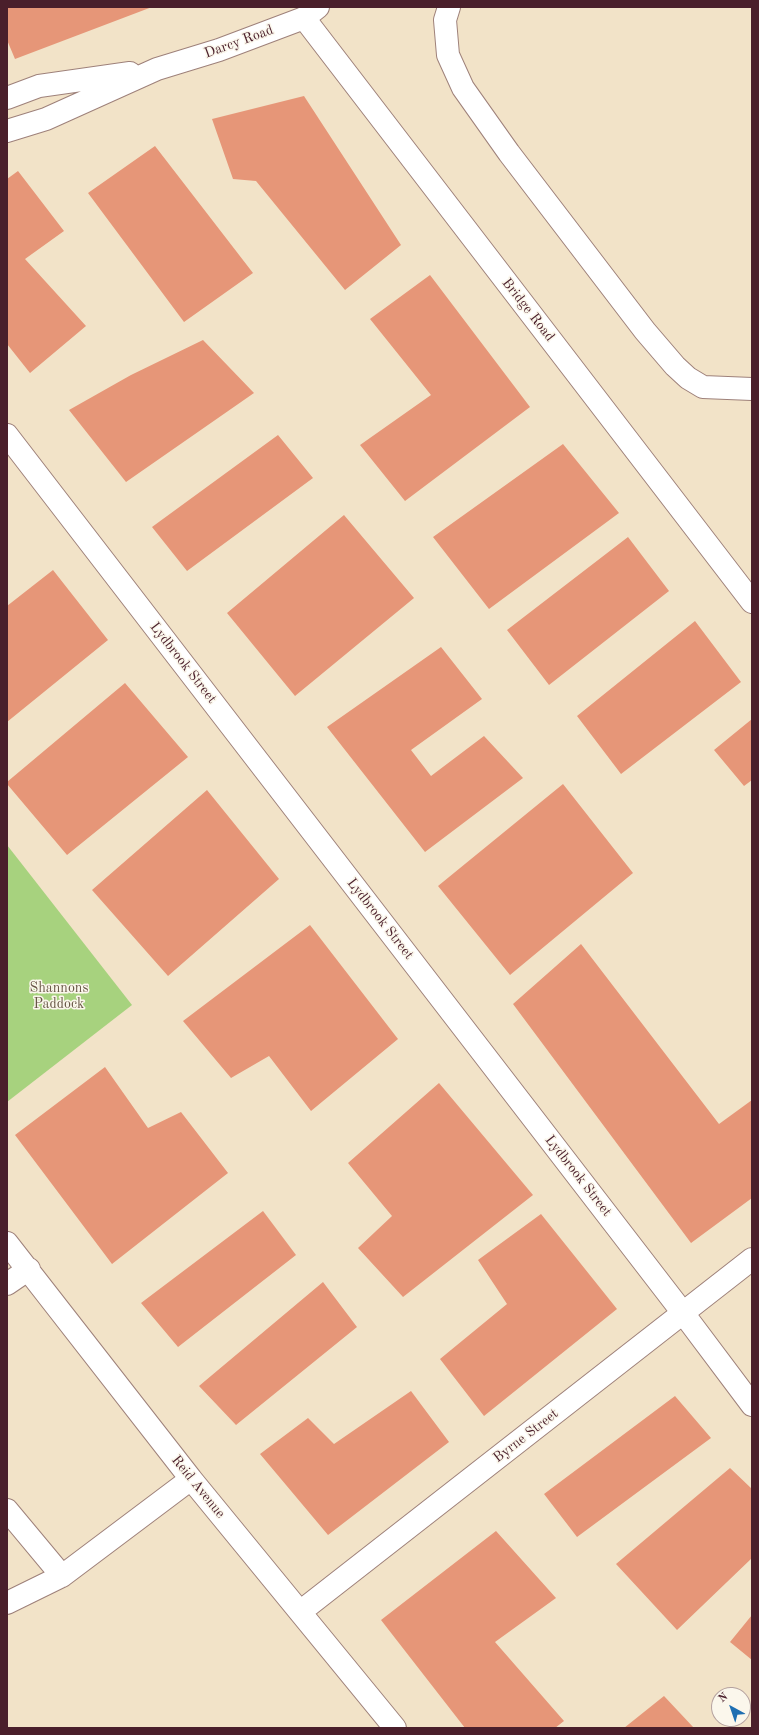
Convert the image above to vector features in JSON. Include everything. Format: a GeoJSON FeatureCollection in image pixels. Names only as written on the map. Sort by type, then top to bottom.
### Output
{"type":"FeatureCollection","features":[{"type":"Feature","properties":{"kind":"street"},"geometry":{"type":"LineString","coordinates":[[449,7],[445,20],[448,55],[462,88],[509,153],[645,331],[674,366],[688,378],[703,387],[752,390]]}},
{"type":"Feature","properties":{"kind":"street","name":"Darcy Road"},"geometry":{"type":"LineString","coordinates":[[7,131],[46,119],[157,69],[219,50],[311,12]]}},
{"type":"Feature","properties":{"kind":"street","name":"Bridge Road"},"geometry":{"type":"LineString","coordinates":[[311,12],[752,602]]}},
{"type":"Feature","properties":{"kind":"street","name":"Darcy Road"},"geometry":{"type":"LineString","coordinates":[[7,98],[39,86],[157,69]]}},
{"type":"Feature","properties":{"kind":"street","name":"Lydbrook Street"},"geometry":{"type":"LineString","coordinates":[[7,435],[684,1313],[752,1406]]}},
{"type":"Feature","properties":{"kind":"street","name":"Reid Avenue"},"geometry":{"type":"LineString","coordinates":[[7,1243],[29,1269],[191,1479],[395,1728]]}},
{"type":"Feature","properties":{"kind":"street","name":"Byrne Street"},"geometry":{"type":"LineString","coordinates":[[300,1612],[752,1259]]}},
{"type":"Feature","properties":{"kind":"street"},"geometry":{"type":"LineString","coordinates":[[7,1284],[29,1269]]}},
{"type":"Feature","properties":{"kind":"street"},"geometry":{"type":"LineString","coordinates":[[7,1603],[62,1576],[191,1479]]}},
{"type":"Feature","properties":{"kind":"street"},"geometry":{"type":"LineString","coordinates":[[7,1510],[62,1576]]}},
{"type":"Feature","properties":{"kind":"green space","name":"Shannons Paddock"},"geometry":{"type":"Polygon","coordinates":[[[7,845],[132,1005],[7,1102],[7,845]]]}},
{"type":"Feature","properties":{"kind":"building"},"geometry":{"type":"Polygon","coordinates":[[[7,7],[152,7],[15,59],[7,40],[7,7]]]}},
{"type":"Feature","properties":{"kind":"building"},"geometry":{"type":"Polygon","coordinates":[[[304,96],[401,245],[345,290],[256,181],[233,179],[212,119],[304,96]]]}},
{"type":"Feature","properties":{"kind":"building"},"geometry":{"type":"Polygon","coordinates":[[[155,146],[253,273],[184,322],[88,193],[155,146]]]}},
{"type":"Feature","properties":{"kind":"building"},"geometry":{"type":"Polygon","coordinates":[[[18,171],[64,231],[25,259],[86,326],[30,373],[7,344],[7,179],[18,171]]]}},
{"type":"Feature","properties":{"kind":"building"},"geometry":{"type":"Polygon","coordinates":[[[430,275],[530,407],[405,501],[360,445],[431,395],[370,319],[430,275]]]}},
{"type":"Feature","properties":{"kind":"building"},"geometry":{"type":"Polygon","coordinates":[[[203,340],[254,393],[126,482],[69,410],[131,375],[203,340]]]}},
{"type":"Feature","properties":{"kind":"building"},"geometry":{"type":"Polygon","coordinates":[[[278,435],[313,478],[187,571],[152,527],[278,435]]]}},
{"type":"Feature","properties":{"kind":"building"},"geometry":{"type":"Polygon","coordinates":[[[563,444],[619,513],[489,609],[433,537],[563,444]]]}},
{"type":"Feature","properties":{"kind":"building"},"geometry":{"type":"Polygon","coordinates":[[[344,515],[414,598],[295,696],[227,613],[344,515]]]}},
{"type":"Feature","properties":{"kind":"building"},"geometry":{"type":"Polygon","coordinates":[[[628,537],[669,591],[549,685],[507,630],[628,537]]]}},
{"type":"Feature","properties":{"kind":"building"},"geometry":{"type":"Polygon","coordinates":[[[53,570],[108,640],[7,722],[7,606],[53,570]]]}},
{"type":"Feature","properties":{"kind":"building"},"geometry":{"type":"Polygon","coordinates":[[[695,621],[741,682],[621,774],[577,716],[695,621]]]}},
{"type":"Feature","properties":{"kind":"building"},"geometry":{"type":"Polygon","coordinates":[[[441,647],[482,699],[411,750],[431,776],[484,736],[523,778],[425,852],[327,727],[441,647]]]}},
{"type":"Feature","properties":{"kind":"building"},"geometry":{"type":"Polygon","coordinates":[[[125,683],[188,757],[67,855],[7,784],[7,782],[125,683]]]}},
{"type":"Feature","properties":{"kind":"building"},"geometry":{"type":"Polygon","coordinates":[[[752,719],[752,780],[744,786],[714,750],[752,719]]]}},
{"type":"Feature","properties":{"kind":"building"},"geometry":{"type":"Polygon","coordinates":[[[563,784],[633,873],[510,975],[438,886],[563,784]]]}},
{"type":"Feature","properties":{"kind":"building"},"geometry":{"type":"Polygon","coordinates":[[[207,790],[279,879],[168,976],[92,890],[207,790]]]}},
{"type":"Feature","properties":{"kind":"building"},"geometry":{"type":"Polygon","coordinates":[[[310,925],[398,1039],[311,1111],[269,1056],[231,1078],[183,1021],[310,925]]]}},
{"type":"Feature","properties":{"kind":"building"},"geometry":{"type":"Polygon","coordinates":[[[581,944],[719,1124],[752,1100],[752,1198],[691,1243],[513,1004],[581,944]]]}},
{"type":"Feature","properties":{"kind":"building"},"geometry":{"type":"Polygon","coordinates":[[[105,1067],[148,1128],[181,1112],[228,1173],[112,1264],[15,1135],[105,1067]]]}},
{"type":"Feature","properties":{"kind":"building"},"geometry":{"type":"Polygon","coordinates":[[[439,1083],[533,1195],[403,1297],[358,1248],[392,1216],[348,1163],[439,1083]]]}},
{"type":"Feature","properties":{"kind":"building"},"geometry":{"type":"Polygon","coordinates":[[[263,1211],[296,1255],[178,1347],[141,1303],[263,1211]]]}},
{"type":"Feature","properties":{"kind":"building"},"geometry":{"type":"Polygon","coordinates":[[[541,1214],[617,1309],[484,1416],[440,1359],[507,1304],[478,1260],[541,1214]]]}},
{"type":"Feature","properties":{"kind":"building"},"geometry":{"type":"Polygon","coordinates":[[[323,1282],[357,1327],[236,1425],[199,1386],[323,1282]]]}},
{"type":"Feature","properties":{"kind":"building"},"geometry":{"type":"Polygon","coordinates":[[[411,1391],[449,1442],[328,1535],[260,1454],[308,1418],[334,1444],[411,1391]]]}},
{"type":"Feature","properties":{"kind":"building"},"geometry":{"type":"Polygon","coordinates":[[[675,1396],[711,1438],[577,1537],[544,1494],[675,1396]]]}},
{"type":"Feature","properties":{"kind":"building"},"geometry":{"type":"Polygon","coordinates":[[[730,1468],[752,1489],[752,1558],[677,1630],[616,1564],[730,1468]]]}},
{"type":"Feature","properties":{"kind":"building"},"geometry":{"type":"Polygon","coordinates":[[[496,1531],[556,1598],[495,1642],[564,1721],[555,1728],[465,1728],[381,1620],[496,1531]]]}},
{"type":"Feature","properties":{"kind":"building"},"geometry":{"type":"Polygon","coordinates":[[[752,1615],[752,1660],[730,1642],[752,1615]]]}},
{"type":"Feature","properties":{"kind":"building"},"geometry":{"type":"Polygon","coordinates":[[[664,1696],[694,1728],[624,1728],[664,1696]]]}}]}
